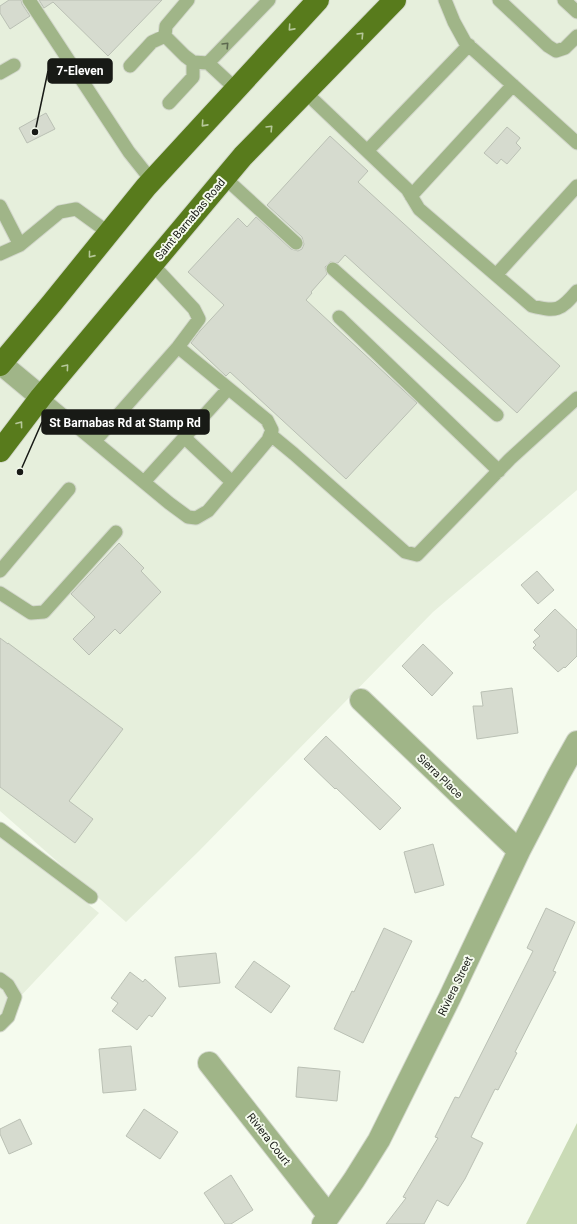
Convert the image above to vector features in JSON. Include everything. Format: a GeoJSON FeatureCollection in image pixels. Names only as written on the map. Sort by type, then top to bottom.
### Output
{"type":"FeatureCollection","features":[{"type":"Feature","properties":{"kind":"main road"},"geometry":{"type":"LineString","coordinates":[[0,364],[152,181],[318,0]]}},
{"type":"Feature","properties":{"kind":"main road","name":"Saint Barnabas Road"},"geometry":{"type":"LineString","coordinates":[[0,451],[41,397],[243,156],[395,0]]}},
{"type":"Feature","properties":{"kind":"street"},"geometry":{"type":"LineString","coordinates":[[0,364],[41,397]]}},
{"type":"Feature","properties":{"kind":"street","name":"Sierra Place"},"geometry":{"type":"LineString","coordinates":[[361,700],[519,851]]}},
{"type":"Feature","properties":{"kind":"street","name":"Riviera Street"},"geometry":{"type":"LineString","coordinates":[[326,1220],[354,1180],[379,1140],[450,997],[519,851],[577,742]]}},
{"type":"Feature","properties":{"kind":"street","name":"Riviera Court"},"geometry":{"type":"LineString","coordinates":[[209,1063],[326,1220]]}},
{"type":"Feature","properties":{"kind":"lane"},"geometry":{"type":"LineString","coordinates":[[29,0],[129,152],[152,181]]}},
{"type":"Feature","properties":{"kind":"lane"},"geometry":{"type":"LineString","coordinates":[[165,36],[166,26],[188,0]]}},
{"type":"Feature","properties":{"kind":"lane"},"geometry":{"type":"LineString","coordinates":[[208,63],[269,0]]}},
{"type":"Feature","properties":{"kind":"lane"},"geometry":{"type":"LineString","coordinates":[[445,0],[454,22],[465,42],[577,143]]}},
{"type":"Feature","properties":{"kind":"lane"},"geometry":{"type":"LineString","coordinates":[[499,0],[548,46],[556,51],[565,48],[577,36]]}},
{"type":"Feature","properties":{"kind":"lane"},"geometry":{"type":"LineString","coordinates":[[564,0],[577,12]]}},
{"type":"Feature","properties":{"kind":"lane"},"geometry":{"type":"LineString","coordinates":[[165,36],[193,62],[208,63],[236,89]]}},
{"type":"Feature","properties":{"kind":"lane"},"geometry":{"type":"LineString","coordinates":[[130,66],[152,42],[165,36]]}},
{"type":"Feature","properties":{"kind":"lane"},"geometry":{"type":"LineString","coordinates":[[367,151],[469,45]]}},
{"type":"Feature","properties":{"kind":"lane"},"geometry":{"type":"LineString","coordinates":[[169,103],[193,77],[193,62]]}},
{"type":"Feature","properties":{"kind":"lane"},"geometry":{"type":"LineString","coordinates":[[0,74],[14,65]]}},
{"type":"Feature","properties":{"kind":"lane"},"geometry":{"type":"LineString","coordinates":[[412,196],[513,85]]}},
{"type":"Feature","properties":{"kind":"lane"},"geometry":{"type":"LineString","coordinates":[[305,92],[407,188],[420,208],[532,306],[550,310],[565,306],[577,291]]}},
{"type":"Feature","properties":{"kind":"lane"},"geometry":{"type":"LineString","coordinates":[[225,178],[296,243]]}},
{"type":"Feature","properties":{"kind":"lane"},"geometry":{"type":"LineString","coordinates":[[496,275],[577,186]]}},
{"type":"Feature","properties":{"kind":"lane"},"geometry":{"type":"LineString","coordinates":[[0,206],[20,245]]}},
{"type":"Feature","properties":{"kind":"lane"},"geometry":{"type":"LineString","coordinates":[[0,254],[20,245],[60,212],[76,209],[109,233]]}},
{"type":"Feature","properties":{"kind":"lane"},"geometry":{"type":"LineString","coordinates":[[95,442],[178,347],[199,319],[194,309],[152,264]]}},
{"type":"Feature","properties":{"kind":"lane"},"geometry":{"type":"LineString","coordinates":[[332,269],[497,415]]}},
{"type":"Feature","properties":{"kind":"lane"},"geometry":{"type":"LineString","coordinates":[[339,316],[499,471]]}},
{"type":"Feature","properties":{"kind":"lane"},"geometry":{"type":"LineString","coordinates":[[41,397],[169,503],[188,517],[196,518],[208,511],[268,440],[272,430],[267,420],[178,347]]}},
{"type":"Feature","properties":{"kind":"lane"},"geometry":{"type":"LineString","coordinates":[[144,482],[185,438],[228,388]]}},
{"type":"Feature","properties":{"kind":"lane"},"geometry":{"type":"LineString","coordinates":[[271,435],[405,552],[417,555],[499,471],[577,398]]}},
{"type":"Feature","properties":{"kind":"lane"},"geometry":{"type":"LineString","coordinates":[[185,438],[232,482]]}},
{"type":"Feature","properties":{"kind":"lane"},"geometry":{"type":"LineString","coordinates":[[0,571],[69,489]]}},
{"type":"Feature","properties":{"kind":"lane"},"geometry":{"type":"LineString","coordinates":[[0,593],[31,613],[44,612],[116,532]]}},
{"type":"Feature","properties":{"kind":"lane"},"geometry":{"type":"LineString","coordinates":[[0,829],[91,897]]}},
{"type":"Feature","properties":{"kind":"lane"},"geometry":{"type":"LineString","coordinates":[[0,979],[8,985],[15,997],[8,1017],[0,1025]]}},
{"type":"Feature","properties":{"kind":"shaded area"},"geometry":{"type":"Polygon","coordinates":[[[0,0],[577,0],[577,490],[433,612],[199,851],[126,922],[0,811],[0,0]]]}},
{"type":"Feature","properties":{"kind":"shaded area"},"geometry":{"type":"Polygon","coordinates":[[[0,831],[99,913],[0,1018],[0,831]]]}},
{"type":"Feature","properties":{"kind":"green space"},"geometry":{"type":"Polygon","coordinates":[[[577,1123],[577,1224],[526,1224],[577,1123]]]}},
{"type":"Feature","properties":{"kind":"building"},"geometry":{"type":"Polygon","coordinates":[[[9,0],[21,0],[30,16],[10,29],[0,13],[0,6],[9,0]]]}},
{"type":"Feature","properties":{"kind":"building"},"geometry":{"type":"Polygon","coordinates":[[[39,0],[162,0],[108,56],[53,2],[44,8],[39,0]]]}},
{"type":"Feature","properties":{"kind":"building"},"geometry":{"type":"Polygon","coordinates":[[[46,113],[55,129],[27,143],[19,128],[46,113]]]}},
{"type":"Feature","properties":{"kind":"building"},"geometry":{"type":"Polygon","coordinates":[[[507,127],[520,138],[516,143],[521,148],[507,164],[501,159],[497,164],[484,153],[507,127]]]}},
{"type":"Feature","properties":{"kind":"building"},"geometry":{"type":"Polygon","coordinates":[[[330,136],[368,171],[358,182],[560,366],[517,413],[345,255],[338,263],[330,262],[325,267],[327,274],[306,300],[417,403],[346,479],[230,372],[226,376],[191,343],[224,305],[188,272],[238,218],[247,227],[256,217],[291,249],[298,251],[302,249],[304,244],[302,237],[267,205],[330,136]]]}},
{"type":"Feature","properties":{"kind":"building"},"geometry":{"type":"Polygon","coordinates":[[[119,543],[144,568],[141,571],[161,592],[120,634],[115,629],[89,655],[73,639],[95,617],[71,594],[119,543]]]}},
{"type":"Feature","properties":{"kind":"building"},"geometry":{"type":"Polygon","coordinates":[[[537,571],[554,590],[538,604],[521,585],[537,571]]]}},
{"type":"Feature","properties":{"kind":"building"},"geometry":{"type":"Polygon","coordinates":[[[555,609],[577,630],[577,656],[565,668],[564,667],[558,672],[533,648],[536,645],[533,642],[540,636],[534,630],[555,609]]]}},
{"type":"Feature","properties":{"kind":"building"},"geometry":{"type":"Polygon","coordinates":[[[0,638],[123,729],[69,801],[93,819],[75,843],[0,787],[0,638]]]}},
{"type":"Feature","properties":{"kind":"building"},"geometry":{"type":"Polygon","coordinates":[[[423,644],[453,673],[432,696],[402,666],[423,644]]]}},
{"type":"Feature","properties":{"kind":"building"},"geometry":{"type":"Polygon","coordinates":[[[512,688],[518,733],[477,739],[473,706],[483,706],[481,692],[512,688]]]}},
{"type":"Feature","properties":{"kind":"building"},"geometry":{"type":"Polygon","coordinates":[[[326,736],[401,808],[380,830],[304,759],[326,736]]]}},
{"type":"Feature","properties":{"kind":"building"},"geometry":{"type":"Polygon","coordinates":[[[433,844],[444,885],[415,893],[404,852],[433,844]]]}},
{"type":"Feature","properties":{"kind":"building"},"geometry":{"type":"Polygon","coordinates":[[[546,908],[575,922],[553,971],[556,972],[515,1052],[517,1053],[498,1090],[495,1089],[471,1137],[483,1143],[465,1179],[448,1206],[437,1200],[424,1224],[386,1224],[406,1198],[403,1197],[438,1138],[435,1137],[455,1097],[459,1098],[533,951],[527,948],[546,908]]]}},
{"type":"Feature","properties":{"kind":"building"},"geometry":{"type":"Polygon","coordinates":[[[384,928],[412,941],[363,1043],[334,1029],[352,991],[354,992],[384,928]]]}},
{"type":"Feature","properties":{"kind":"building"},"geometry":{"type":"Polygon","coordinates":[[[216,953],[220,983],[179,987],[175,957],[216,953]]]}},
{"type":"Feature","properties":{"kind":"building"},"geometry":{"type":"Polygon","coordinates":[[[254,961],[290,986],[271,1013],[235,987],[254,961]]]}},
{"type":"Feature","properties":{"kind":"building"},"geometry":{"type":"Polygon","coordinates":[[[130,972],[143,982],[145,979],[166,998],[152,1017],[149,1015],[137,1030],[112,1011],[118,1003],[111,998],[130,972]]]}},
{"type":"Feature","properties":{"kind":"building"},"geometry":{"type":"Polygon","coordinates":[[[131,1046],[136,1090],[103,1093],[99,1049],[131,1046]]]}},
{"type":"Feature","properties":{"kind":"building"},"geometry":{"type":"Polygon","coordinates":[[[298,1067],[340,1071],[337,1101],[296,1097],[298,1067]]]}},
{"type":"Feature","properties":{"kind":"building"},"geometry":{"type":"Polygon","coordinates":[[[144,1109],[178,1132],[160,1159],[126,1136],[144,1109]]]}},
{"type":"Feature","properties":{"kind":"building"},"geometry":{"type":"Polygon","coordinates":[[[20,1119],[32,1144],[9,1154],[0,1134],[0,1129],[20,1119]]]}},
{"type":"Feature","properties":{"kind":"building"},"geometry":{"type":"Polygon","coordinates":[[[231,1175],[253,1210],[231,1224],[225,1224],[204,1193],[231,1175]]]}},
{"type":"Feature","properties":{"kind":"place","name":"7-Eleven"},"geometry":{"type":"Point","coordinates":[35,132]}},
{"type":"Feature","properties":{"kind":"place","name":"St Barnabas Rd at Stamp Rd"},"geometry":{"type":"Point","coordinates":[20,472]}}]}
